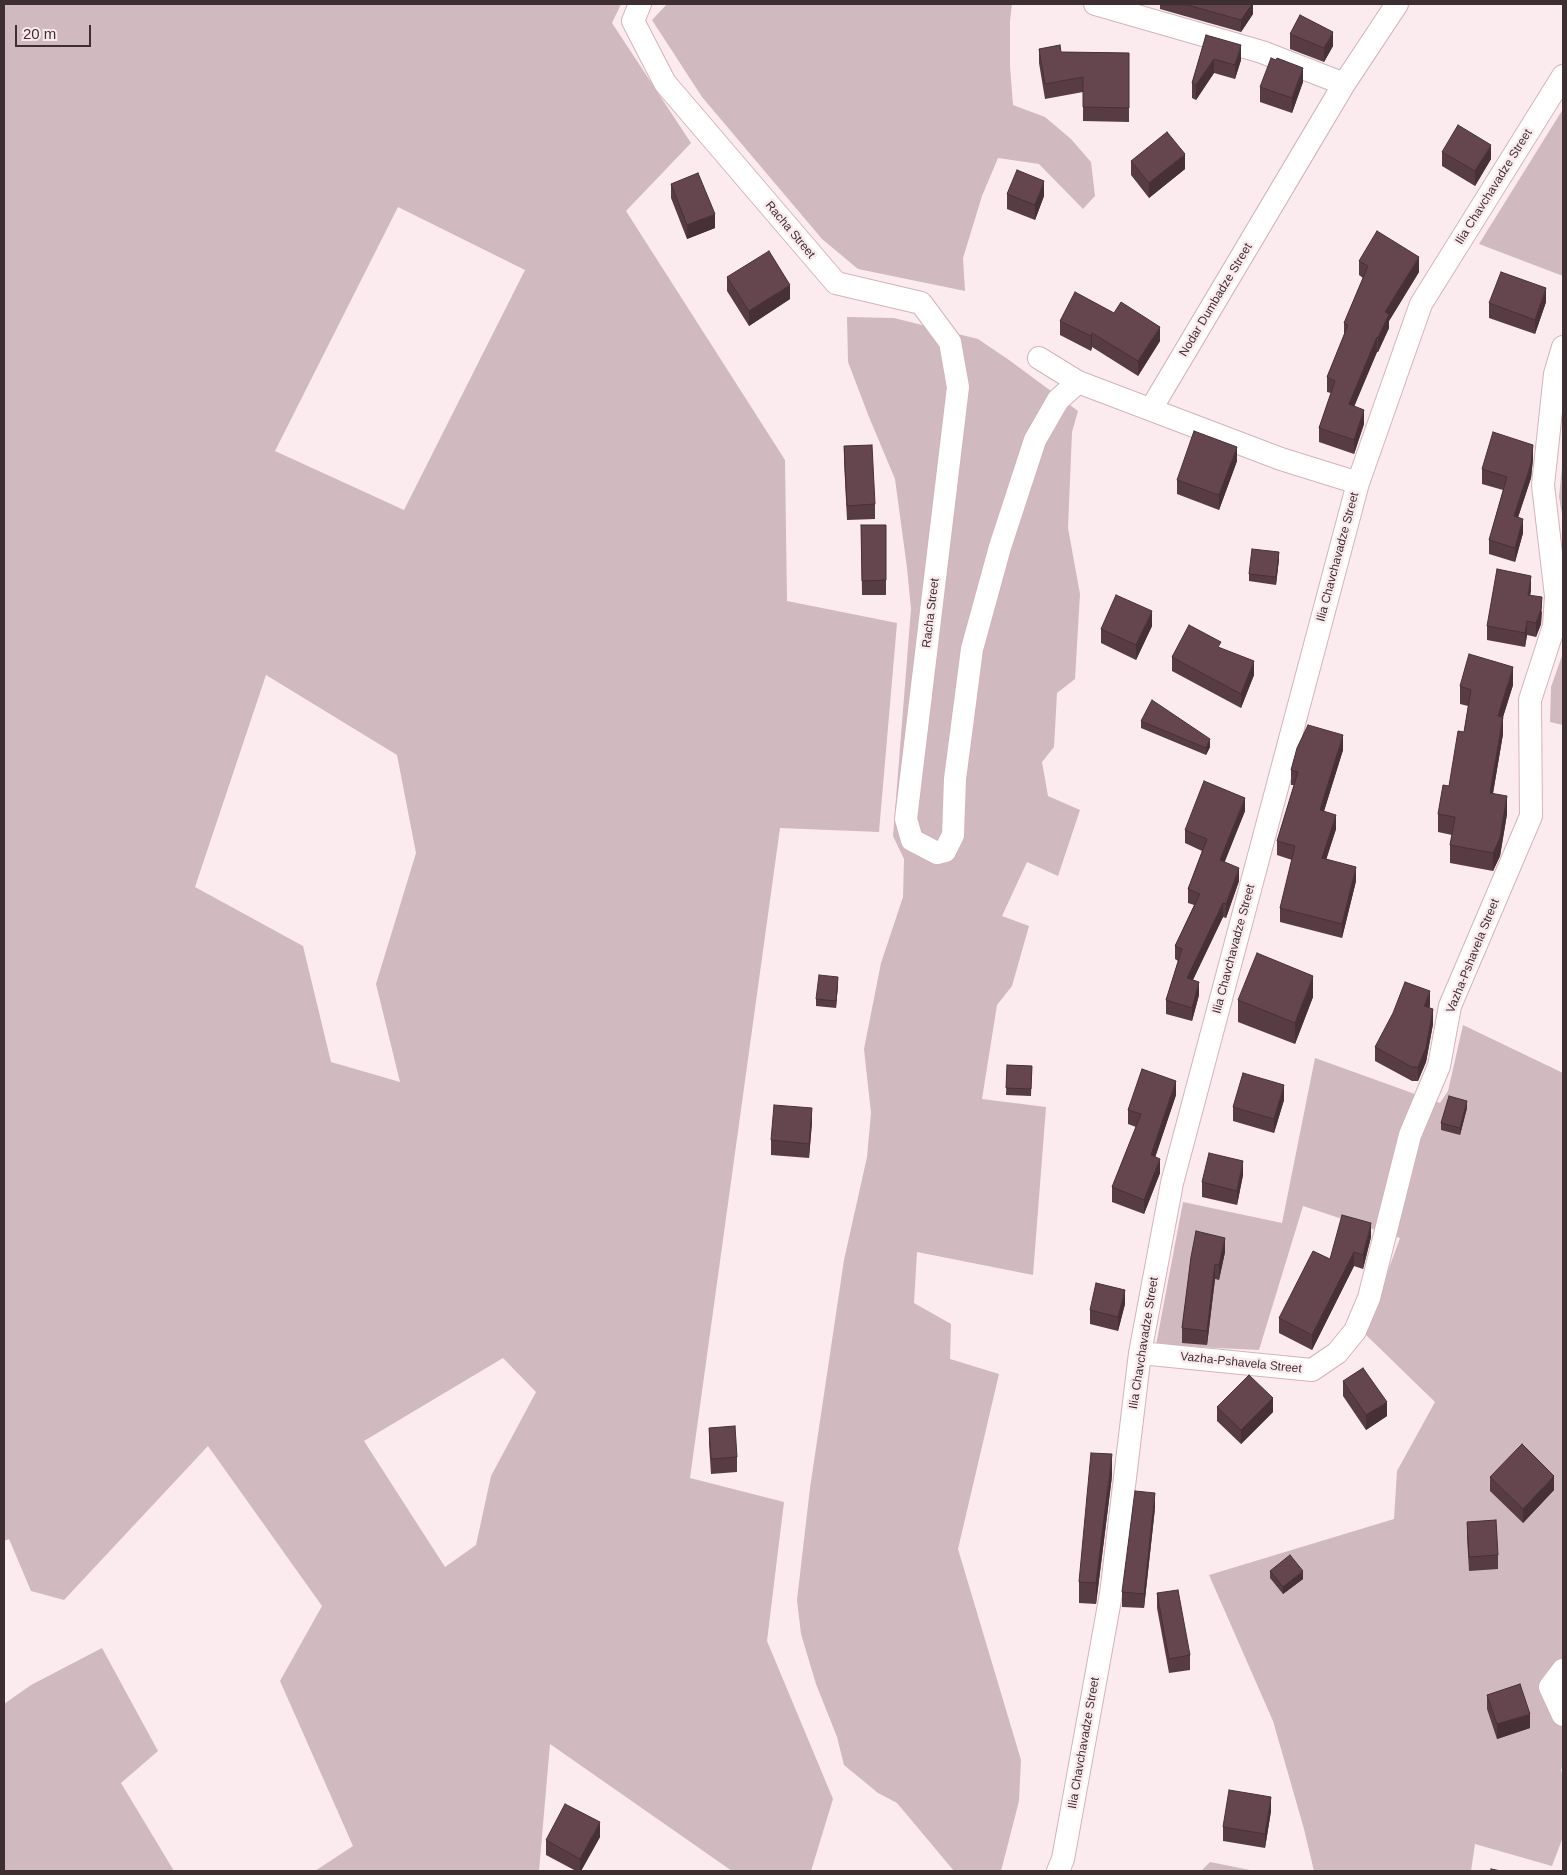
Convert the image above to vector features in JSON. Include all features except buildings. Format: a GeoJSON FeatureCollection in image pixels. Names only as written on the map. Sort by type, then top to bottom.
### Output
{"type":"FeatureCollection","features":[{"type":"Feature","properties":{"kind":"street","name":"Racha Street"},"geometry":{"type":"LineString","coordinates":[[640,4],[633,21],[666,83],[836,283],[921,303],[950,342],[958,387],[906,819],[912,840],[937,852],[945,851],[953,835],[955,779],[972,649],[1000,547],[1035,440],[1058,400],[1078,382]]}},
{"type":"Feature","properties":{"kind":"street"},"geometry":{"type":"LineString","coordinates":[[1095,4],[1262,52],[1344,84]]}},
{"type":"Feature","properties":{"kind":"street","name":"Nodar Dumbadze Street"},"geometry":{"type":"LineString","coordinates":[[1151,409],[1344,84],[1397,4]]}},
{"type":"Feature","properties":{"kind":"street","name":"Ilia Chavchavadze Street"},"geometry":{"type":"LineString","coordinates":[[1058,1871],[1063,1859],[1111,1594],[1140,1353],[1172,1183],[1358,483],[1421,304],[1563,76]]}},
{"type":"Feature","properties":{"kind":"street","name":"Vazha-Pshavela Street"},"geometry":{"type":"LineString","coordinates":[[1140,1353],[1312,1370],[1337,1353],[1355,1331],[1369,1298],[1410,1135],[1439,1066],[1450,1006],[1531,816],[1530,700],[1554,626],[1556,596],[1543,485],[1555,374],[1563,348]]}},
{"type":"Feature","properties":{"kind":"street"},"geometry":{"type":"LineString","coordinates":[[1039,358],[1078,382],[1281,459],[1358,483]]}},
{"type":"Feature","properties":{"kind":"street"},"geometry":{"type":"LineString","coordinates":[[1557,1679],[1563,1715]]}},
{"type":"Feature","properties":{"kind":"shaded area"},"geometry":{"type":"Polygon","coordinates":[[[4,4],[621,4],[612,23],[691,143],[626,211],[785,460],[787,601],[897,623],[879,832],[780,828],[690,1478],[784,1502],[767,1641],[833,1799],[811,1871],[732,1871],[550,1744],[539,1871],[315,1871],[353,1846],[280,1681],[322,1606],[208,1446],[64,1600],[31,1591],[9,1539],[4,1541],[4,4]],[[398,207],[275,451],[404,510],[525,270],[398,207]],[[266,675],[195,887],[303,946],[331,1062],[400,1082],[376,984],[416,853],[397,755],[266,675]],[[503,1358],[364,1441],[445,1567],[476,1545],[491,1476],[536,1392],[503,1358]]]}},
{"type":"Feature","properties":{"kind":"shaded area"},"geometry":{"type":"Polygon","coordinates":[[[667,4],[1012,4],[1010,66],[1013,105],[1045,117],[1071,139],[1091,162],[1095,196],[1083,209],[1039,164],[998,158],[982,196],[963,258],[965,291],[858,269],[822,239],[702,97],[652,20],[667,4]]]}},
{"type":"Feature","properties":{"kind":"shaded area"},"geometry":{"type":"Polygon","coordinates":[[[1563,109],[1563,276],[1479,244],[1563,109]]]}},
{"type":"Feature","properties":{"kind":"shaded area"},"geometry":{"type":"Polygon","coordinates":[[[847,317],[894,318],[978,339],[1078,411],[1072,432],[1068,528],[1080,594],[1075,679],[1057,693],[1054,747],[1042,762],[1048,796],[1080,810],[1058,876],[1027,862],[1002,916],[1029,926],[1012,986],[997,1005],[982,1099],[1046,1107],[1033,1275],[917,1252],[914,1303],[951,1324],[950,1359],[999,1374],[958,1549],[1021,1760],[1019,1801],[1001,1871],[954,1871],[897,1803],[878,1793],[844,1765],[837,1737],[816,1684],[801,1634],[797,1600],[810,1488],[844,1260],[867,1157],[871,1113],[864,1049],[881,963],[903,897],[904,859],[893,836],[911,609],[895,479],[848,362],[847,317]]]}},
{"type":"Feature","properties":{"kind":"shaded area"},"geometry":{"type":"Polygon","coordinates":[[[1563,457],[1563,520],[1559,497],[1563,457]]]}},
{"type":"Feature","properties":{"kind":"shaded area"},"geometry":{"type":"Polygon","coordinates":[[[1563,653],[1563,725],[1550,722],[1551,687],[1563,653]]]}},
{"type":"Feature","properties":{"kind":"shaded area"},"geometry":{"type":"Polygon","coordinates":[[[1463,1025],[1563,1073],[1563,1768],[1561,1769],[1563,1780],[1563,1837],[1552,1866],[1475,1844],[1471,1871],[1314,1871],[1273,1721],[1209,1575],[1394,1519],[1397,1471],[1435,1402],[1365,1334],[1400,1238],[1303,1206],[1259,1350],[1156,1345],[1183,1202],[1282,1223],[1315,1058],[1440,1103],[1448,1091],[1463,1025]]]}},
{"type":"Feature","properties":{"kind":"shaded area"},"geometry":{"type":"Polygon","coordinates":[[[102,1648],[158,1751],[121,1783],[174,1871],[4,1871],[4,1704],[31,1685],[102,1648]]]}},
{"type":"Feature","properties":{"kind":"shaded area"},"geometry":{"type":"Polygon","coordinates":[[[1210,1862],[1255,1871],[1201,1871],[1210,1862]]]}}]}
